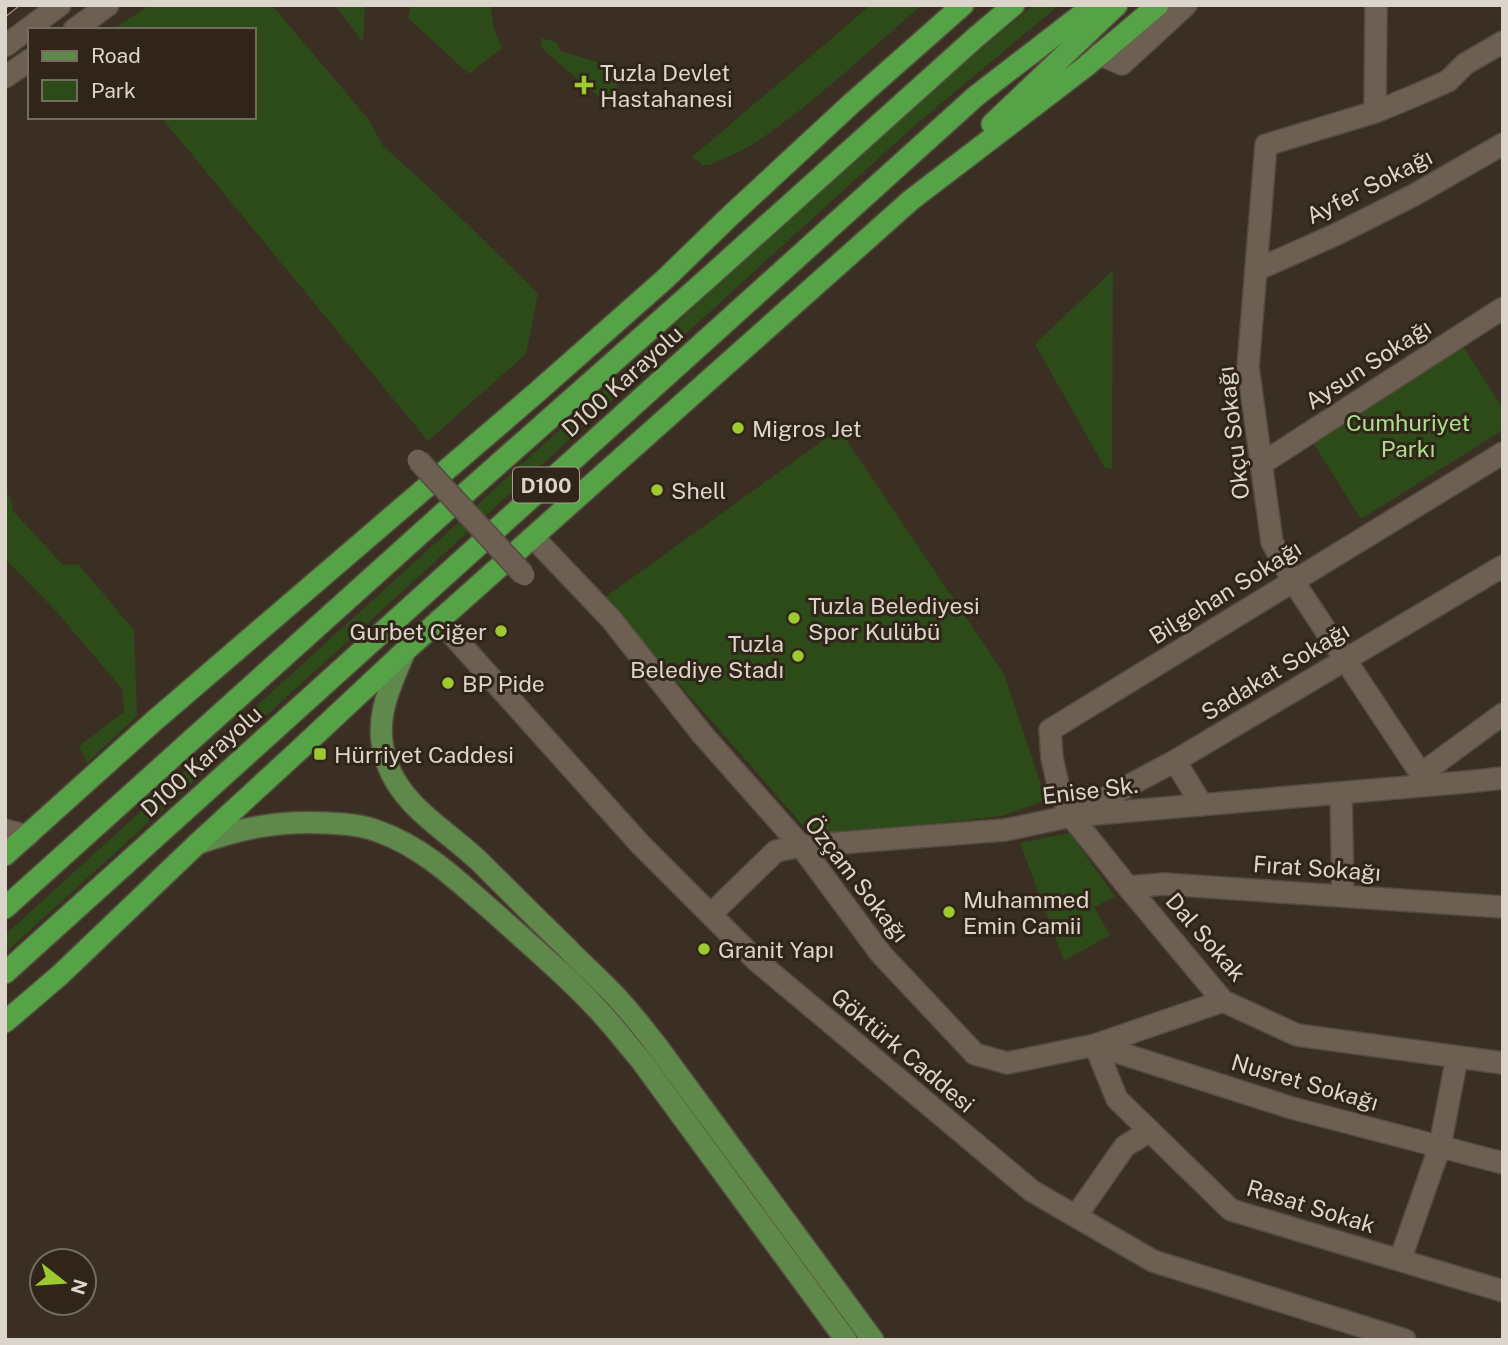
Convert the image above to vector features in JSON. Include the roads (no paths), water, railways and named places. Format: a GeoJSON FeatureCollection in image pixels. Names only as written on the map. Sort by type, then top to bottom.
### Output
{"type":"FeatureCollection","features":[{"type":"Feature","properties":{"kind":"highway"},"geometry":{"type":"LineString","coordinates":[[5,855],[154,721],[665,279],[852,103],[963,5]]}},
{"type":"Feature","properties":{"kind":"highway","name":"D100 Karayolu"},"geometry":{"type":"LineString","coordinates":[[5,908],[1014,5]]}},
{"type":"Feature","properties":{"kind":"highway","name":"D100 Karayolu"},"geometry":{"type":"LineString","coordinates":[[5,973],[976,96],[1094,5]]}},
{"type":"Feature","properties":{"kind":"highway"},"geometry":{"type":"LineString","coordinates":[[5,1022],[60,975],[404,651],[911,200],[1117,5]]}},
{"type":"Feature","properties":{"kind":"highway"},"geometry":{"type":"LineString","coordinates":[[911,200],[1076,74],[1158,5]]}},
{"type":"Feature","properties":{"kind":"main road"},"geometry":{"type":"LineString","coordinates":[[404,651],[386,694],[381,729],[387,763],[399,787],[416,807],[478,860],[619,1000],[657,1046],[873,1340]]}},
{"type":"Feature","properties":{"kind":"main road"},"geometry":{"type":"LineString","coordinates":[[197,844],[229,832],[266,824],[304,821],[350,824],[380,832],[410,846],[433,862],[562,973],[603,1014],[640,1059],[846,1340]]}},
{"type":"Feature","properties":{"kind":"street"},"geometry":{"type":"LineString","coordinates":[[29,28],[60,5]]}},
{"type":"Feature","properties":{"kind":"street"},"geometry":{"type":"LineString","coordinates":[[77,28],[108,5]]}},
{"type":"Feature","properties":{"kind":"street"},"geometry":{"type":"LineString","coordinates":[[1099,54],[1122,64],[1186,5]]}},
{"type":"Feature","properties":{"kind":"street"},"geometry":{"type":"LineString","coordinates":[[1377,5],[1375,112],[1448,81],[1465,64],[1503,42]]}},
{"type":"Feature","properties":{"kind":"street"},"geometry":{"type":"LineString","coordinates":[[5,46],[28,29]]}},
{"type":"Feature","properties":{"kind":"street"},"geometry":{"type":"LineString","coordinates":[[5,77],[28,61]]}},
{"type":"Feature","properties":{"kind":"street","name":"Okçu Sokağı"},"geometry":{"type":"LineString","coordinates":[[1375,112],[1266,145],[1248,367],[1272,542],[1293,581],[1422,780]]}},
{"type":"Feature","properties":{"kind":"street","name":"Ayfer Sokağı"},"geometry":{"type":"LineString","coordinates":[[1256,270],[1337,234],[1414,195],[1503,144]]}},
{"type":"Feature","properties":{"kind":"street","name":"Aysun Sokağı"},"geometry":{"type":"LineString","coordinates":[[1261,464],[1503,308]]}},
{"type":"Feature","properties":{"kind":"street","name":"Bilgehan Sokağı"},"geometry":{"type":"LineString","coordinates":[[1071,816],[1059,789],[1052,758],[1050,730],[1503,453]]}},
{"type":"Feature","properties":{"kind":"street"},"geometry":{"type":"LineString","coordinates":[[418,460],[524,576]]}},
{"type":"Feature","properties":{"kind":"street","name":"Özçam Sokağı"},"geometry":{"type":"LineString","coordinates":[[533,537],[611,619],[702,734],[801,846],[881,954],[975,1054],[1007,1063],[1095,1045],[1223,1001]]}},
{"type":"Feature","properties":{"kind":"street","name":"Sadakat Sokağı"},"geometry":{"type":"LineString","coordinates":[[1071,816],[1175,761],[1503,566]]}},
{"type":"Feature","properties":{"kind":"street","name":"Göktürk Caddesi"},"geometry":{"type":"LineString","coordinates":[[439,620],[640,844],[757,961],[1032,1191],[1153,1261],[1405,1340]]}},
{"type":"Feature","properties":{"kind":"street"},"geometry":{"type":"LineString","coordinates":[[1422,780],[1503,714]]}},
{"type":"Feature","properties":{"kind":"street"},"geometry":{"type":"LineString","coordinates":[[1175,761],[1202,805]]}},
{"type":"Feature","properties":{"kind":"street","name":"Enise Sk."},"geometry":{"type":"LineString","coordinates":[[711,914],[776,851],[801,846],[1005,830],[1071,816],[1341,793],[1422,780],[1466,782],[1503,778]]}},
{"type":"Feature","properties":{"kind":"street"},"geometry":{"type":"LineString","coordinates":[[1341,793],[1343,896]]}},
{"type":"Feature","properties":{"kind":"street","name":"Dal Sokak"},"geometry":{"type":"LineString","coordinates":[[1071,816],[1223,1001],[1297,1035],[1503,1063]]}},
{"type":"Feature","properties":{"kind":"street"},"geometry":{"type":"LineString","coordinates":[[5,830],[27,836]]}},
{"type":"Feature","properties":{"kind":"street","name":"Fırat Sokağı"},"geometry":{"type":"LineString","coordinates":[[1128,887],[1164,884],[1503,907]]}},
{"type":"Feature","properties":{"kind":"street","name":"Rasat Sokak"},"geometry":{"type":"LineString","coordinates":[[1095,1045],[1117,1099],[1231,1210],[1503,1291]]}},
{"type":"Feature","properties":{"kind":"street","name":"Nusret Sokağı"},"geometry":{"type":"LineString","coordinates":[[1095,1045],[1292,1108],[1503,1163]]}},
{"type":"Feature","properties":{"kind":"street"},"geometry":{"type":"LineString","coordinates":[[1400,1261],[1440,1146],[1457,1057]]}},
{"type":"Feature","properties":{"kind":"street"},"geometry":{"type":"LineString","coordinates":[[1076,1216],[1125,1146],[1150,1131]]}},
{"type":"Feature","properties":{"kind":"railway"},"geometry":{"type":"LineString","coordinates":[[5,13],[15,5]]}},
{"type":"Feature","properties":{"kind":"place","name":"Tuzla Devlet Hastahanesi"},"geometry":{"type":"Point","coordinates":[584,85]}},
{"type":"Feature","properties":{"kind":"place","name":"Migros Jet"},"geometry":{"type":"Point","coordinates":[738,428]}},
{"type":"Feature","properties":{"kind":"place","name":"Shell"},"geometry":{"type":"Point","coordinates":[657,490]}},
{"type":"Feature","properties":{"kind":"place","name":"Tuzla Belediyesi Spor Kulübü"},"geometry":{"type":"Point","coordinates":[794,618]}},
{"type":"Feature","properties":{"kind":"place","name":"Gurbet Ciğer"},"geometry":{"type":"Point","coordinates":[501,631]}},
{"type":"Feature","properties":{"kind":"place","name":"Tuzla Belediye Stadı"},"geometry":{"type":"Point","coordinates":[798,656]}},
{"type":"Feature","properties":{"kind":"place","name":"BP Pide"},"geometry":{"type":"Point","coordinates":[448,683]}},
{"type":"Feature","properties":{"kind":"place","name":"Hürriyet Caddesi"},"geometry":{"type":"Point","coordinates":[320,754]}},
{"type":"Feature","properties":{"kind":"place","name":"Muhammed Emin Camii"},"geometry":{"type":"Point","coordinates":[949,912]}},
{"type":"Feature","properties":{"kind":"place","name":"Granit Yapı"},"geometry":{"type":"Point","coordinates":[704,949]}},
{"type":"Feature","properties":{"kind":"park label","name":"Cumhuriyet Parkı"},"geometry":{"type":"Point","coordinates":[1408,435]}}]}
